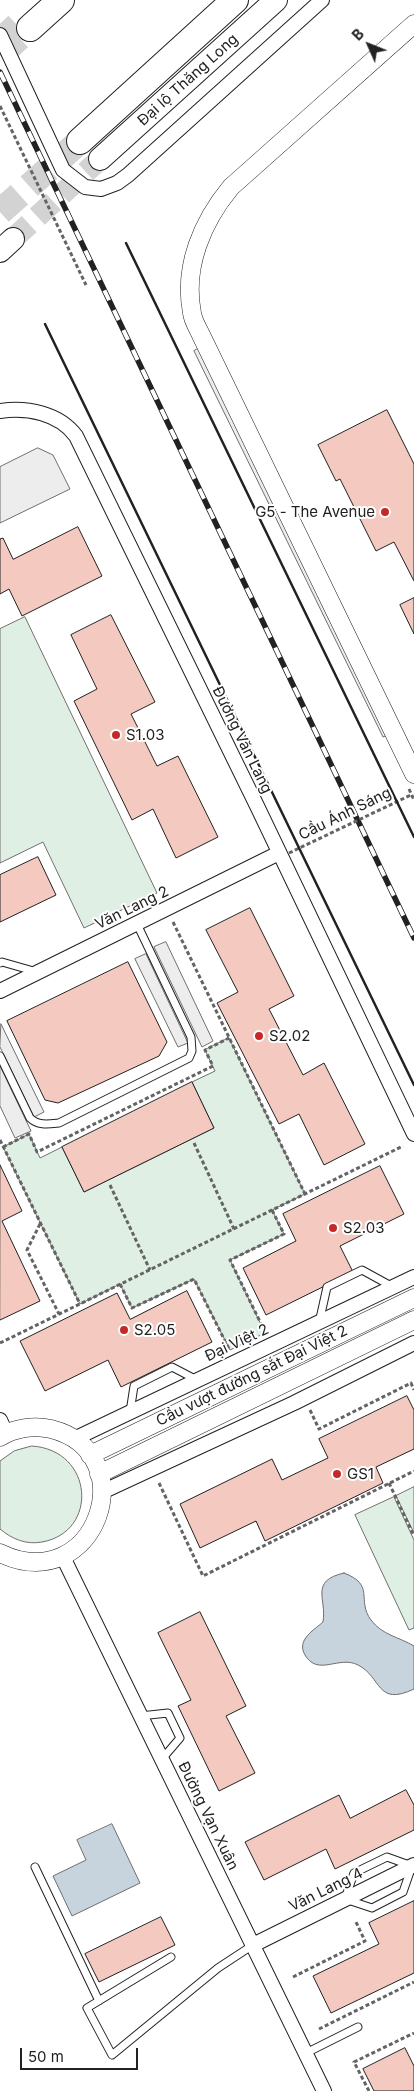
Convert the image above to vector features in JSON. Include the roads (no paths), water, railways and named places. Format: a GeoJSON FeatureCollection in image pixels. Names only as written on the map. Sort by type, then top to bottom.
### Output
{"type":"FeatureCollection","features":[{"type":"Feature","properties":{"kind":"highway"},"geometry":{"type":"LineString","coordinates":[[25,24],[61,0]]}},
{"type":"Feature","properties":{"kind":"highway"},"geometry":{"type":"LineString","coordinates":[[80,141],[235,0]]}},
{"type":"Feature","properties":{"kind":"main road"},"geometry":{"type":"LineString","coordinates":[[25,24],[42,0]]}},
{"type":"Feature","properties":{"kind":"main road","name":"Đại lộ Thăng Long"},"geometry":{"type":"LineString","coordinates":[[100,159],[276,0]]}},
{"type":"Feature","properties":{"kind":"street"},"geometry":{"type":"LineString","coordinates":[[0,35],[64,170],[85,187],[101,189],[117,183],[128,175],[322,0]]}},
{"type":"Feature","properties":{"kind":"street"},"geometry":{"type":"LineString","coordinates":[[414,24],[231,186],[204,226],[196,249],[190,294],[192,315],[201,335],[414,774]]}},
{"type":"Feature","properties":{"kind":"street","name":"Đường Văn Lang"},"geometry":{"type":"LineString","coordinates":[[0,411],[20,410],[42,414],[66,426],[76,436],[284,853],[414,1134]]}},
{"type":"Feature","properties":{"kind":"street","name":"Văn Lang 2"},"geometry":{"type":"LineString","coordinates":[[0,991],[284,853]]}},
{"type":"Feature","properties":{"kind":"street","name":"Đại Việt 2"},"geometry":{"type":"LineString","coordinates":[[74,1440],[414,1277]]}},
{"type":"Feature","properties":{"kind":"street","name":"Cầu vượt đường sắt Đại Việt 2"},"geometry":{"type":"LineString","coordinates":[[90,1455],[414,1298]]}},
{"type":"Feature","properties":{"kind":"street","name":"Cầu vượt đường sắt Đại Việt 2"},"geometry":{"type":"LineString","coordinates":[[99,1474],[414,1320]]}},
{"type":"Feature","properties":{"kind":"street"},"geometry":{"type":"LineString","coordinates":[[102,1492],[294,1403],[414,1343]]}},
{"type":"Feature","properties":{"kind":"street"},"geometry":{"type":"LineString","coordinates":[[0,1553],[23,1562],[37,1563],[63,1557],[84,1541],[92,1530],[102,1505],[99,1474],[90,1455],[74,1440],[58,1431],[46,1428],[32,1427],[2,1430]]}},
{"type":"Feature","properties":{"kind":"street","name":"Đường Vạn Xuân"},"geometry":{"type":"LineString","coordinates":[[63,1557],[324,2091]]}},
{"type":"Feature","properties":{"kind":"street","name":"Văn Lang 4"},"geometry":{"type":"LineString","coordinates":[[253,1945],[413,1865]]}},
{"type":"Feature","properties":{"kind":"lane"},"geometry":{"type":"LineString","coordinates":[[0,1056],[30,1118],[34,1122],[48,1124],[59,1123],[189,1058],[192,1051],[191,1037],[137,924]]}},
{"type":"Feature","properties":{"kind":"lane"},"geometry":{"type":"LineString","coordinates":[[0,963],[37,972]]}},
{"type":"Feature","properties":{"kind":"lane"},"geometry":{"type":"LineString","coordinates":[[319,1323],[327,1287],[362,1270],[394,1287]]}},
{"type":"Feature","properties":{"kind":"lane"},"geometry":{"type":"LineString","coordinates":[[130,1412],[134,1386],[172,1367],[197,1380]]}},
{"type":"Feature","properties":{"kind":"lane"},"geometry":{"type":"LineString","coordinates":[[140,1716],[168,1713],[180,1738],[162,1759]]}},
{"type":"Feature","properties":{"kind":"lane"},"geometry":{"type":"LineString","coordinates":[[387,1857],[413,1865],[403,1892],[372,1908],[345,1899],[354,1873],[387,1857]]}},
{"type":"Feature","properties":{"kind":"lane"},"geometry":{"type":"LineString","coordinates":[[34,1867],[99,2001]]}},
{"type":"Feature","properties":{"kind":"lane"},"geometry":{"type":"LineString","coordinates":[[171,1957],[87,2008],[112,2055],[218,1968],[253,1945]]}},
{"type":"Feature","properties":{"kind":"lane"},"geometry":{"type":"LineString","coordinates":[[306,2053],[358,2027]]}},
{"type":"Feature","properties":{"kind":"tunnel"},"geometry":{"type":"LineString","coordinates":[[0,39],[20,20]]}},
{"type":"Feature","properties":{"kind":"tunnel"},"geometry":{"type":"LineString","coordinates":[[0,55],[30,28]]}},
{"type":"Feature","properties":{"kind":"tunnel"},"geometry":{"type":"LineString","coordinates":[[0,212],[80,141]]}},
{"type":"Feature","properties":{"kind":"tunnel"},"geometry":{"type":"LineString","coordinates":[[13,239],[100,159]]}},
{"type":"Feature","properties":{"kind":"railway"},"geometry":{"type":"LineString","coordinates":[[0,72],[414,938]]}},
{"type":"Feature","properties":{"kind":"place","name":"G5 - The Avenue"},"geometry":{"type":"Point","coordinates":[385,512]}},
{"type":"Feature","properties":{"kind":"place","name":"S1.03"},"geometry":{"type":"Point","coordinates":[116,735]}},
{"type":"Feature","properties":{"kind":"place","name":"S2.02"},"geometry":{"type":"Point","coordinates":[259,1036]}},
{"type":"Feature","properties":{"kind":"place","name":"S2.03"},"geometry":{"type":"Point","coordinates":[333,1228]}},
{"type":"Feature","properties":{"kind":"place","name":"S2.05"},"geometry":{"type":"Point","coordinates":[124,1330]}},
{"type":"Feature","properties":{"kind":"place","name":"GS1"},"geometry":{"type":"Point","coordinates":[337,1474]}}]}
